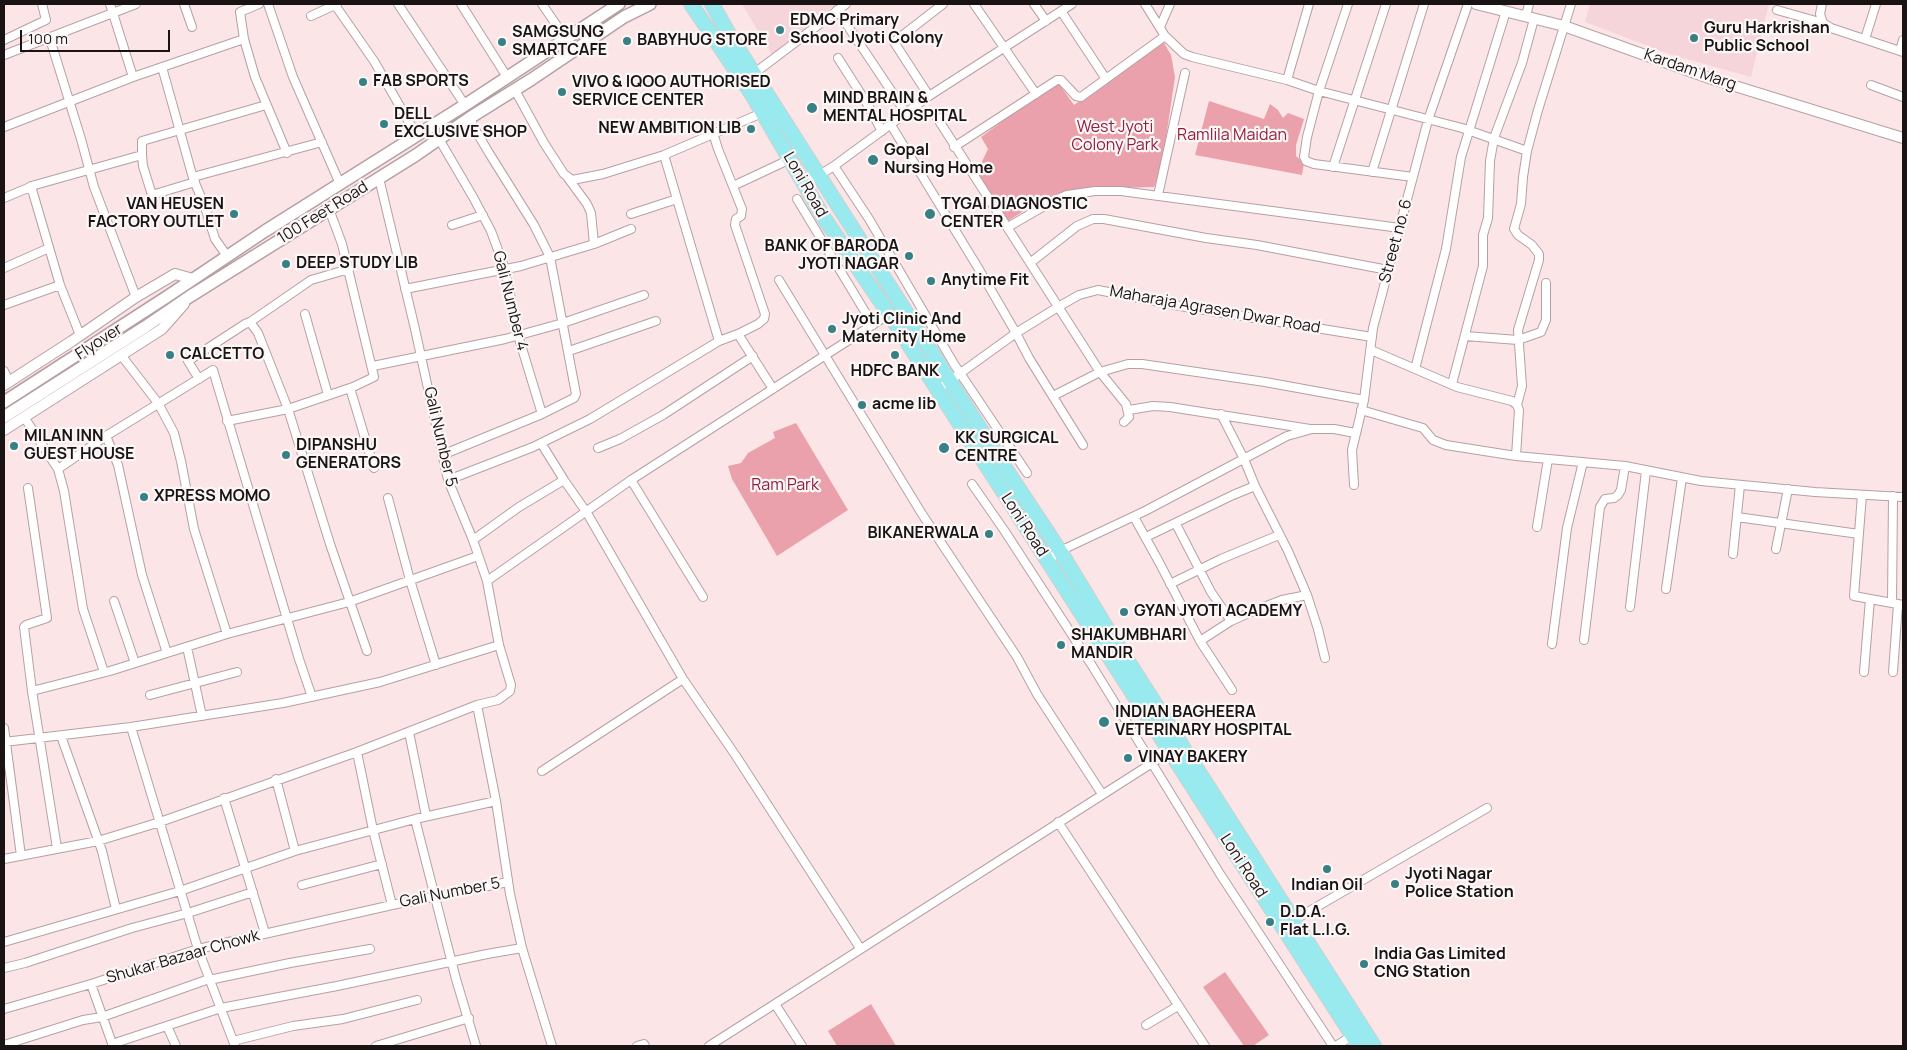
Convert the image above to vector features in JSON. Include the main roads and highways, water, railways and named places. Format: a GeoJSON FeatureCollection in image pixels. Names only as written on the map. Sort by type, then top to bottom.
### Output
{"type":"FeatureCollection","features":[{"type":"Feature","properties":{"kind":"highway","name":"Loni Road"},"geometry":{"type":"LineString","coordinates":[[691,4],[749,77],[820,176],[902,306],[955,377],[1012,480],[1060,551],[1103,622],[1294,920],[1358,1037]]}},
{"type":"Feature","properties":{"kind":"highway","name":"Loni Road"},"geometry":{"type":"LineString","coordinates":[[712,4],[730,36],[790,157],[824,218],[889,314],[1169,752],[1358,1037],[1374,1046]]}},
{"type":"Feature","properties":{"kind":"main road","name":"100 Feet Road"},"geometry":{"type":"LineString","coordinates":[[193,279],[566,39],[603,8],[619,4]]}},
{"type":"Feature","properties":{"kind":"main road","name":"100 Feet Road"},"geometry":{"type":"LineString","coordinates":[[189,297],[379,178],[624,17],[650,4]]}},
{"type":"Feature","properties":{"kind":"main road"},"geometry":{"type":"LineString","coordinates":[[431,126],[439,139]]}},
{"type":"Feature","properties":{"kind":"main road","name":"Flyover"},"geometry":{"type":"LineString","coordinates":[[4,402],[193,279]]}},
{"type":"Feature","properties":{"kind":"main road","name":"Flyover"},"geometry":{"type":"LineString","coordinates":[[4,417],[189,297]]}},
{"type":"Feature","properties":{"kind":"place","name":"EDMC Primary School Jyoti Colony"},"geometry":{"type":"Point","coordinates":[780,30]}},
{"type":"Feature","properties":{"kind":"place","name":"Guru Harkrishan Public School"},"geometry":{"type":"Point","coordinates":[1694,38]}},
{"type":"Feature","properties":{"kind":"place","name":"BABYHUG STORE"},"geometry":{"type":"Point","coordinates":[627,41]}},
{"type":"Feature","properties":{"kind":"place","name":"SAMGSUNG SMARTCAFE"},"geometry":{"type":"Point","coordinates":[502,42]}},
{"type":"Feature","properties":{"kind":"place","name":"FAB SPORTS"},"geometry":{"type":"Point","coordinates":[363,82]}},
{"type":"Feature","properties":{"kind":"place","name":"VIVO & IQOO AUTHORISED SERVICE CENTER"},"geometry":{"type":"Point","coordinates":[562,92]}},
{"type":"Feature","properties":{"kind":"place","name":"MIND BRAIN & MENTAL HOSPITAL"},"geometry":{"type":"Point","coordinates":[812,108]}},
{"type":"Feature","properties":{"kind":"place","name":"DELL EXCLUSIVE SHOP"},"geometry":{"type":"Point","coordinates":[384,124]}},
{"type":"Feature","properties":{"kind":"place","name":"NEW AMBITION LIB"},"geometry":{"type":"Point","coordinates":[751,129]}},
{"type":"Feature","properties":{"kind":"place","name":"Gopal Nursing Home"},"geometry":{"type":"Point","coordinates":[873,160]}},
{"type":"Feature","properties":{"kind":"place","name":"VAN HEUSEN FACTORY OUTLET"},"geometry":{"type":"Point","coordinates":[234,214]}},
{"type":"Feature","properties":{"kind":"place","name":"TYGAI DIAGNOSTIC CENTER"},"geometry":{"type":"Point","coordinates":[930,214]}},
{"type":"Feature","properties":{"kind":"place","name":"BANK OF BARODA JYOTI NAGAR"},"geometry":{"type":"Point","coordinates":[909,256]}},
{"type":"Feature","properties":{"kind":"place","name":"DEEP STUDY LIB"},"geometry":{"type":"Point","coordinates":[286,264]}},
{"type":"Feature","properties":{"kind":"place","name":"Anytime Fit"},"geometry":{"type":"Point","coordinates":[931,281]}},
{"type":"Feature","properties":{"kind":"place","name":"Jyoti Clinic And Maternity Home"},"geometry":{"type":"Point","coordinates":[832,329]}},
{"type":"Feature","properties":{"kind":"place","name":"CALCETTO"},"geometry":{"type":"Point","coordinates":[170,355]}},
{"type":"Feature","properties":{"kind":"place","name":"HDFC BANK"},"geometry":{"type":"Point","coordinates":[895,355]}},
{"type":"Feature","properties":{"kind":"place","name":"acme lib"},"geometry":{"type":"Point","coordinates":[862,405]}},
{"type":"Feature","properties":{"kind":"place","name":"MILAN INN GUEST HOUSE"},"geometry":{"type":"Point","coordinates":[14,446]}},
{"type":"Feature","properties":{"kind":"place","name":"KK SURGICAL CENTRE"},"geometry":{"type":"Point","coordinates":[944,448]}},
{"type":"Feature","properties":{"kind":"place","name":"DIPANSHU GENERATORS"},"geometry":{"type":"Point","coordinates":[286,455]}},
{"type":"Feature","properties":{"kind":"place","name":"XPRESS MOMO"},"geometry":{"type":"Point","coordinates":[144,497]}},
{"type":"Feature","properties":{"kind":"place","name":"BIKANERWALA"},"geometry":{"type":"Point","coordinates":[989,534]}},
{"type":"Feature","properties":{"kind":"place","name":"GYAN JYOTI ACADEMY"},"geometry":{"type":"Point","coordinates":[1124,612]}},
{"type":"Feature","properties":{"kind":"place","name":"SHAKUMBHARI MANDIR"},"geometry":{"type":"Point","coordinates":[1061,645]}},
{"type":"Feature","properties":{"kind":"place","name":"INDIAN BAGHEERA VETERINARY HOSPITAL"},"geometry":{"type":"Point","coordinates":[1104,722]}},
{"type":"Feature","properties":{"kind":"place","name":"VINAY BAKERY"},"geometry":{"type":"Point","coordinates":[1128,758]}},
{"type":"Feature","properties":{"kind":"place","name":"Indian Oil"},"geometry":{"type":"Point","coordinates":[1327,869]}},
{"type":"Feature","properties":{"kind":"place","name":"Jyoti Nagar Police Station"},"geometry":{"type":"Point","coordinates":[1395,884]}},
{"type":"Feature","properties":{"kind":"place","name":"D.D.A. Flat L.I.G."},"geometry":{"type":"Point","coordinates":[1270,922]}},
{"type":"Feature","properties":{"kind":"place","name":"India Gas Limited CNG Station"},"geometry":{"type":"Point","coordinates":[1364,964]}},
{"type":"Feature","properties":{"kind":"park label","name":"Ramlila Maidan"},"geometry":{"type":"Point","coordinates":[1232,136]}},
{"type":"Feature","properties":{"kind":"park label","name":"West Jyoti Colony Park"},"geometry":{"type":"Point","coordinates":[1115,137]}},
{"type":"Feature","properties":{"kind":"park label","name":"Ram Park"},"geometry":{"type":"Point","coordinates":[785,486]}}]}
